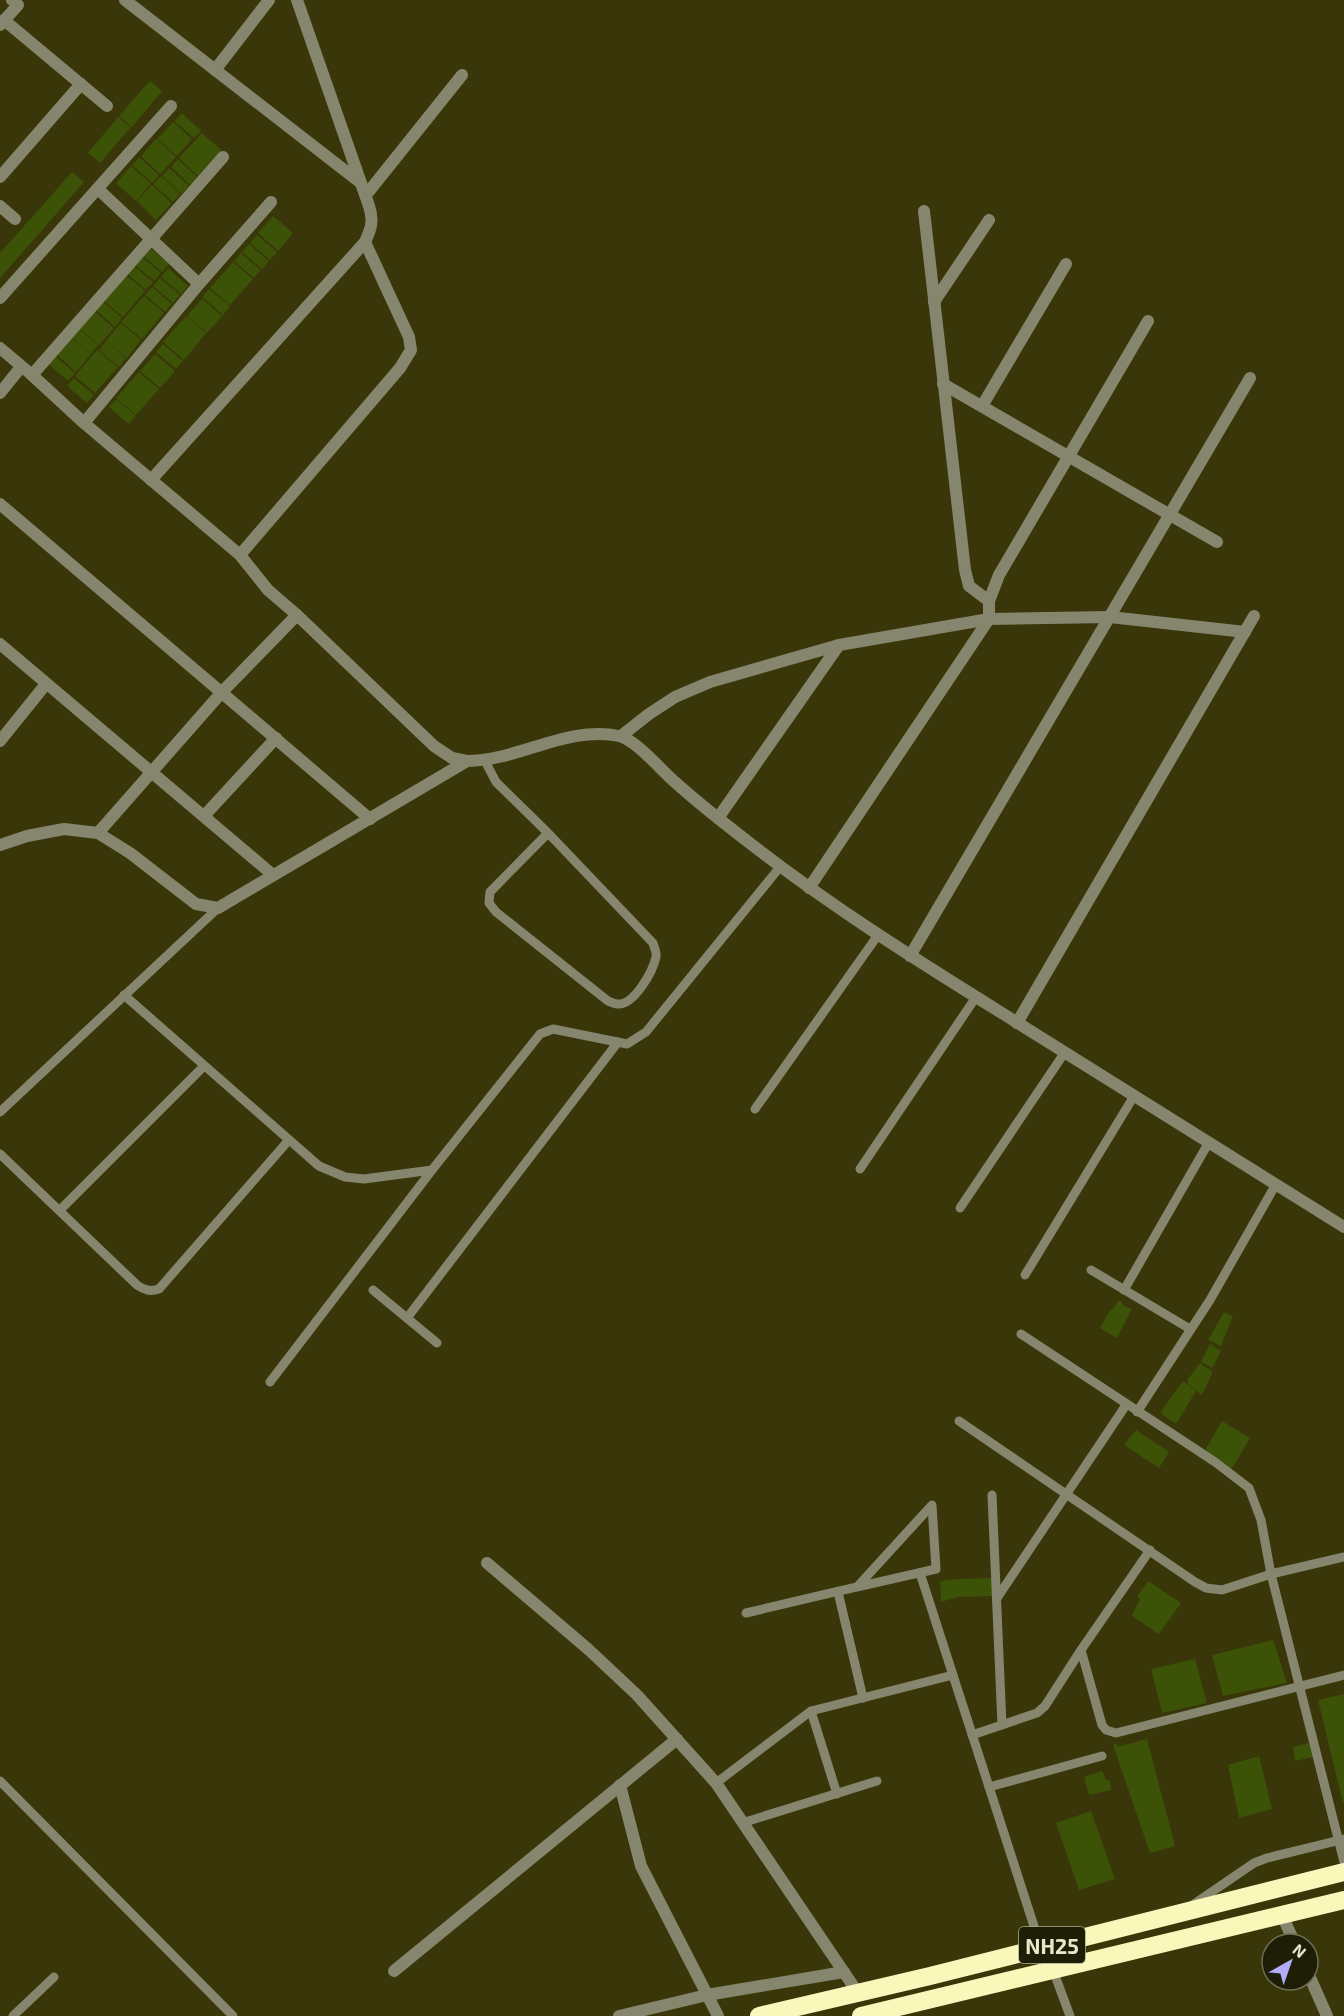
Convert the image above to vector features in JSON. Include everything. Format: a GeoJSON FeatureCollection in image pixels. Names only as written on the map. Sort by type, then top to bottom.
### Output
{"type":"FeatureCollection","features":[{"type":"Feature","properties":{"kind":"highway","name":"NH25"},"geometry":{"type":"LineString","coordinates":[[759,2016],[1344,1872]]}},
{"type":"Feature","properties":{"kind":"highway","name":"NH25"},"geometry":{"type":"LineString","coordinates":[[861,2016],[1344,1900]]}},
{"type":"Feature","properties":{"kind":"street"},"geometry":{"type":"LineString","coordinates":[[12,0],[18,5],[2,22],[107,106]]}},
{"type":"Feature","properties":{"kind":"street"},"geometry":{"type":"LineString","coordinates":[[125,0],[364,189]]}},
{"type":"Feature","properties":{"kind":"street"},"geometry":{"type":"LineString","coordinates":[[215,70],[269,0]]}},
{"type":"Feature","properties":{"kind":"street"},"geometry":{"type":"LineString","coordinates":[[151,480],[365,243],[373,218],[297,0]]}},
{"type":"Feature","properties":{"kind":"street"},"geometry":{"type":"LineString","coordinates":[[364,189],[462,75]]}},
{"type":"Feature","properties":{"kind":"street"},"geometry":{"type":"LineString","coordinates":[[0,177],[81,84]]}},
{"type":"Feature","properties":{"kind":"street"},"geometry":{"type":"LineString","coordinates":[[0,298],[171,106]]}},
{"type":"Feature","properties":{"kind":"street"},"geometry":{"type":"LineString","coordinates":[[32,375],[223,157]]}},
{"type":"Feature","properties":{"kind":"street"},"geometry":{"type":"LineString","coordinates":[[98,189],[199,284]]}},
{"type":"Feature","properties":{"kind":"street"},"geometry":{"type":"LineString","coordinates":[[84,423],[199,284],[271,202]]}},
{"type":"Feature","properties":{"kind":"street"},"geometry":{"type":"LineString","coordinates":[[0,206],[15,219]]}},
{"type":"Feature","properties":{"kind":"street"},"geometry":{"type":"LineString","coordinates":[[924,211],[965,570],[969,586],[989,601]]}},
{"type":"Feature","properties":{"kind":"street"},"geometry":{"type":"LineString","coordinates":[[934,302],[988,220]]}},
{"type":"Feature","properties":{"kind":"street"},"geometry":{"type":"LineString","coordinates":[[240,555],[400,368],[411,350],[409,337],[365,243]]}},
{"type":"Feature","properties":{"kind":"street"},"geometry":{"type":"LineString","coordinates":[[982,406],[1066,264]]}},
{"type":"Feature","properties":{"kind":"street"},"geometry":{"type":"LineString","coordinates":[[809,888],[989,619],[989,601],[999,575],[1148,321]]}},
{"type":"Feature","properties":{"kind":"street"},"geometry":{"type":"LineString","coordinates":[[0,348],[84,423],[240,555],[268,590],[434,746],[452,758],[485,761],[568,738],[595,735],[621,736],[641,750],[674,782],[780,867],[878,935],[1344,1227]]}},
{"type":"Feature","properties":{"kind":"street"},"geometry":{"type":"LineString","coordinates":[[0,393],[21,367]]}},
{"type":"Feature","properties":{"kind":"street"},"geometry":{"type":"LineString","coordinates":[[910,956],[1250,378]]}},
{"type":"Feature","properties":{"kind":"street"},"geometry":{"type":"LineString","coordinates":[[943,384],[1217,542]]}},
{"type":"Feature","properties":{"kind":"street"},"geometry":{"type":"LineString","coordinates":[[0,504],[370,819]]}},
{"type":"Feature","properties":{"kind":"street"},"geometry":{"type":"LineString","coordinates":[[98,833],[222,692],[297,615]]}},
{"type":"Feature","properties":{"kind":"street"},"geometry":{"type":"LineString","coordinates":[[1017,1023],[1254,616]]}},
{"type":"Feature","properties":{"kind":"street"},"geometry":{"type":"LineString","coordinates":[[621,736],[675,697],[710,681],[838,645],[989,619],[1110,617],[1245,632]]}},
{"type":"Feature","properties":{"kind":"street"},"geometry":{"type":"LineString","coordinates":[[0,644],[273,875]]}},
{"type":"Feature","properties":{"kind":"street"},"geometry":{"type":"LineString","coordinates":[[718,818],[838,645]]}},
{"type":"Feature","properties":{"kind":"street"},"geometry":{"type":"LineString","coordinates":[[0,741],[46,684]]}},
{"type":"Feature","properties":{"kind":"street"},"geometry":{"type":"LineString","coordinates":[[204,816],[276,738]]}},
{"type":"Feature","properties":{"kind":"street"},"geometry":{"type":"LineString","coordinates":[[0,845],[27,836],[64,829],[98,833],[130,853],[196,904],[218,908],[467,761]]}},
{"type":"Feature","properties":{"kind":"street"},"geometry":{"type":"LineString","coordinates":[[487,1563],[588,1649],[637,1695],[716,1783],[858,1993]]}},
{"type":"Feature","properties":{"kind":"street"},"geometry":{"type":"LineString","coordinates":[[394,1971],[676,1738]]}},
{"type":"Feature","properties":{"kind":"street"},"geometry":{"type":"LineString","coordinates":[[620,1785],[641,1866],[718,2016]]}},
{"type":"Feature","properties":{"kind":"street"},"geometry":{"type":"LineString","coordinates":[[1282,1915],[1290,1932]]}},
{"type":"Feature","properties":{"kind":"street"},"geometry":{"type":"LineString","coordinates":[[619,2016],[707,1995],[843,1972]]}},
{"type":"Feature","properties":{"kind":"street"},"geometry":{"type":"LineString","coordinates":[[1316,1992],[1327,2016]]}},
{"type":"Feature","properties":{"kind":"lane"},"geometry":{"type":"LineString","coordinates":[[485,761],[496,782],[548,833],[653,943],[657,956],[647,978],[638,992],[626,1002],[618,1005],[608,1001],[496,912],[489,903],[490,892],[548,833]]}},
{"type":"Feature","properties":{"kind":"lane"},"geometry":{"type":"LineString","coordinates":[[270,1382],[432,1170],[540,1034],[553,1029],[627,1044],[646,1032],[780,867]]}},
{"type":"Feature","properties":{"kind":"lane"},"geometry":{"type":"LineString","coordinates":[[196,904],[204,921]]}},
{"type":"Feature","properties":{"kind":"lane"},"geometry":{"type":"LineString","coordinates":[[0,1112],[218,908]]}},
{"type":"Feature","properties":{"kind":"lane"},"geometry":{"type":"LineString","coordinates":[[756,1109],[878,935]]}},
{"type":"Feature","properties":{"kind":"lane"},"geometry":{"type":"LineString","coordinates":[[124,995],[319,1166],[345,1177],[364,1179],[432,1170]]}},
{"type":"Feature","properties":{"kind":"lane"},"geometry":{"type":"LineString","coordinates":[[860,1169],[976,997]]}},
{"type":"Feature","properties":{"kind":"lane"},"geometry":{"type":"LineString","coordinates":[[407,1318],[618,1042]]}},
{"type":"Feature","properties":{"kind":"lane"},"geometry":{"type":"LineString","coordinates":[[960,1208],[1065,1052]]}},
{"type":"Feature","properties":{"kind":"lane"},"geometry":{"type":"LineString","coordinates":[[60,1210],[204,1066]]}},
{"type":"Feature","properties":{"kind":"lane"},"geometry":{"type":"LineString","coordinates":[[1025,1275],[1134,1096]]}},
{"type":"Feature","properties":{"kind":"lane"},"geometry":{"type":"LineString","coordinates":[[0,1155],[137,1285],[146,1291],[153,1291],[159,1289],[288,1141]]}},
{"type":"Feature","properties":{"kind":"lane"},"geometry":{"type":"LineString","coordinates":[[1124,1290],[1209,1142]]}},
{"type":"Feature","properties":{"kind":"lane"},"geometry":{"type":"LineString","coordinates":[[1137,1412],[1210,1300],[1276,1184]]}},
{"type":"Feature","properties":{"kind":"lane"},"geometry":{"type":"LineString","coordinates":[[1091,1270],[1190,1329]]}},
{"type":"Feature","properties":{"kind":"lane"},"geometry":{"type":"LineString","coordinates":[[374,1290],[437,1343]]}},
{"type":"Feature","properties":{"kind":"lane"},"geometry":{"type":"LineString","coordinates":[[1021,1334],[1215,1462],[1249,1488],[1261,1520],[1271,1574],[1341,1840],[1344,1862]]}},
{"type":"Feature","properties":{"kind":"lane"},"geometry":{"type":"LineString","coordinates":[[997,1598],[1126,1405]]}},
{"type":"Feature","properties":{"kind":"lane"},"geometry":{"type":"LineString","coordinates":[[959,1421],[1206,1588],[1222,1590],[1271,1574],[1344,1557]]}},
{"type":"Feature","properties":{"kind":"lane"},"geometry":{"type":"LineString","coordinates":[[992,1495],[1002,1725]]}},
{"type":"Feature","properties":{"kind":"lane"},"geometry":{"type":"LineString","coordinates":[[746,1613],[936,1569],[932,1505],[857,1587]]}},
{"type":"Feature","properties":{"kind":"lane"},"geometry":{"type":"LineString","coordinates":[[972,1735],[1036,1713],[1045,1706],[1150,1550]]}},
{"type":"Feature","properties":{"kind":"lane"},"geometry":{"type":"LineString","coordinates":[[920,1573],[1041,1948]]}},
{"type":"Feature","properties":{"kind":"lane"},"geometry":{"type":"LineString","coordinates":[[838,1592],[863,1698]]}},
{"type":"Feature","properties":{"kind":"lane"},"geometry":{"type":"LineString","coordinates":[[1081,1650],[1102,1725],[1106,1730],[1116,1733],[1344,1675]]}},
{"type":"Feature","properties":{"kind":"lane"},"geometry":{"type":"LineString","coordinates":[[716,1783],[811,1711],[952,1675]]}},
{"type":"Feature","properties":{"kind":"lane"},"geometry":{"type":"LineString","coordinates":[[811,1711],[837,1794]]}},
{"type":"Feature","properties":{"kind":"lane"},"geometry":{"type":"LineString","coordinates":[[989,1787],[1102,1756]]}},
{"type":"Feature","properties":{"kind":"lane"},"geometry":{"type":"LineString","coordinates":[[0,1781],[233,2016]]}},
{"type":"Feature","properties":{"kind":"lane"},"geometry":{"type":"LineString","coordinates":[[742,1824],[877,1781]]}},
{"type":"Feature","properties":{"kind":"lane"},"geometry":{"type":"LineString","coordinates":[[1182,1912],[1254,1863],[1341,1840]]}},
{"type":"Feature","properties":{"kind":"lane"},"geometry":{"type":"LineString","coordinates":[[1053,1970],[1070,2016]]}},
{"type":"Feature","properties":{"kind":"lane"},"geometry":{"type":"LineString","coordinates":[[13,2016],[54,1977]]}},
{"type":"Feature","properties":{"kind":"building"},"geometry":{"type":"Polygon","coordinates":[[[150,81],[162,91],[132,127],[119,116],[150,81]]]}},
{"type":"Feature","properties":{"kind":"building"},"geometry":{"type":"Polygon","coordinates":[[[182,113],[201,131],[194,138],[174,121],[182,113]]]}},
{"type":"Feature","properties":{"kind":"building"},"geometry":{"type":"Polygon","coordinates":[[[118,117],[131,127],[100,163],[88,153],[118,117]]]}},
{"type":"Feature","properties":{"kind":"building"},"geometry":{"type":"Polygon","coordinates":[[[173,122],[192,139],[177,156],[157,139],[173,122]]]}},
{"type":"Feature","properties":{"kind":"building"},"geometry":{"type":"Polygon","coordinates":[[[202,133],[221,150],[198,176],[179,158],[202,133]]]}},
{"type":"Feature","properties":{"kind":"building"},"geometry":{"type":"Polygon","coordinates":[[[156,139],[176,157],[160,174],[141,156],[156,139]]]}},
{"type":"Feature","properties":{"kind":"building"},"geometry":{"type":"Polygon","coordinates":[[[139,157],[159,175],[152,183],[132,165],[139,157]]]}},
{"type":"Feature","properties":{"kind":"building"},"geometry":{"type":"Polygon","coordinates":[[[178,159],[197,177],[190,185],[171,167],[178,159]]]}},
{"type":"Feature","properties":{"kind":"building"},"geometry":{"type":"Polygon","coordinates":[[[131,166],[151,184],[136,201],[116,183],[131,166]]]}},
{"type":"Feature","properties":{"kind":"building"},"geometry":{"type":"Polygon","coordinates":[[[169,168],[189,186],[181,194],[162,176],[169,168]]]}},
{"type":"Feature","properties":{"kind":"building"},"geometry":{"type":"Polygon","coordinates":[[[72,172],[84,182],[0,278],[0,253],[72,172]]]}},
{"type":"Feature","properties":{"kind":"building"},"geometry":{"type":"Polygon","coordinates":[[[161,176],[180,194],[173,202],[153,184],[161,176]]]}},
{"type":"Feature","properties":{"kind":"building"},"geometry":{"type":"Polygon","coordinates":[[[152,185],[172,203],[156,220],[137,201],[152,185]]]}},
{"type":"Feature","properties":{"kind":"building"},"geometry":{"type":"Polygon","coordinates":[[[273,216],[293,233],[278,251],[258,233],[273,216]]]}},
{"type":"Feature","properties":{"kind":"building"},"geometry":{"type":"Polygon","coordinates":[[[257,235],[277,252],[270,260],[250,243],[257,235]]]}},
{"type":"Feature","properties":{"kind":"building"},"geometry":{"type":"Polygon","coordinates":[[[249,244],[269,261],[262,269],[242,252],[249,244]]]}},
{"type":"Feature","properties":{"kind":"building"},"geometry":{"type":"Polygon","coordinates":[[[149,247],[169,264],[162,272],[142,255],[149,247]]]}},
{"type":"Feature","properties":{"kind":"building"},"geometry":{"type":"Polygon","coordinates":[[[241,253],[261,270],[254,278],[234,261],[241,253]]]}},
{"type":"Feature","properties":{"kind":"building"},"geometry":{"type":"Polygon","coordinates":[[[141,256],[161,273],[154,281],[134,264],[141,256]]]}},
{"type":"Feature","properties":{"kind":"building"},"geometry":{"type":"Polygon","coordinates":[[[233,262],[253,279],[230,305],[210,288],[233,262]]]}},
{"type":"Feature","properties":{"kind":"building"},"geometry":{"type":"Polygon","coordinates":[[[133,265],[153,282],[146,290],[126,273],[133,265]]]}},
{"type":"Feature","properties":{"kind":"building"},"geometry":{"type":"Polygon","coordinates":[[[168,268],[188,286],[181,294],[161,277],[168,268]]]}},
{"type":"Feature","properties":{"kind":"building"},"geometry":{"type":"Polygon","coordinates":[[[125,274],[145,291],[123,317],[103,300],[125,274]]]}},
{"type":"Feature","properties":{"kind":"building"},"geometry":{"type":"Polygon","coordinates":[[[160,278],[180,295],[173,303],[153,286],[160,278]]]}},
{"type":"Feature","properties":{"kind":"building"},"geometry":{"type":"Polygon","coordinates":[[[152,287],[172,304],[165,312],[145,295],[152,287]]]}},
{"type":"Feature","properties":{"kind":"building"},"geometry":{"type":"Polygon","coordinates":[[[209,289],[230,306],[223,315],[202,297],[209,289]]]}},
{"type":"Feature","properties":{"kind":"building"},"geometry":{"type":"Polygon","coordinates":[[[144,296],[164,313],[142,339],[121,322],[144,296]]]}},
{"type":"Feature","properties":{"kind":"building"},"geometry":{"type":"Polygon","coordinates":[[[202,299],[222,316],[207,333],[187,316],[202,299]]]}},
{"type":"Feature","properties":{"kind":"building"},"geometry":{"type":"Polygon","coordinates":[[[102,301],[122,318],[115,327],[95,309],[102,301]]]}},
{"type":"Feature","properties":{"kind":"building"},"geometry":{"type":"Polygon","coordinates":[[[94,311],[114,328],[99,345],[79,328],[94,311]]]}},
{"type":"Feature","properties":{"kind":"building"},"geometry":{"type":"Polygon","coordinates":[[[186,316],[206,333],[184,360],[163,342],[186,316]]]}},
{"type":"Feature","properties":{"kind":"building"},"geometry":{"type":"Polygon","coordinates":[[[121,323],[141,340],[127,358],[106,341],[121,323]]]}},
{"type":"Feature","properties":{"kind":"building"},"geometry":{"type":"Polygon","coordinates":[[[78,328],[98,345],[91,354],[71,337],[78,328]]]}},
{"type":"Feature","properties":{"kind":"building"},"geometry":{"type":"Polygon","coordinates":[[[70,337],[91,354],[76,372],[56,354],[70,337]]]}},
{"type":"Feature","properties":{"kind":"building"},"geometry":{"type":"Polygon","coordinates":[[[106,341],[126,358],[119,367],[99,350],[106,341]]]}},
{"type":"Feature","properties":{"kind":"building"},"geometry":{"type":"Polygon","coordinates":[[[163,344],[183,361],[176,369],[156,352],[163,344]]]}},
{"type":"Feature","properties":{"kind":"building"},"geometry":{"type":"Polygon","coordinates":[[[97,350],[118,367],[95,393],[75,376],[97,350]]]}},
{"type":"Feature","properties":{"kind":"building"},"geometry":{"type":"Polygon","coordinates":[[[155,354],[175,371],[160,388],[140,371],[155,354]]]}},
{"type":"Feature","properties":{"kind":"building"},"geometry":{"type":"Polygon","coordinates":[[[55,356],[75,373],[68,381],[48,364],[55,356]]]}},
{"type":"Feature","properties":{"kind":"building"},"geometry":{"type":"Polygon","coordinates":[[[139,372],[159,389],[136,415],[116,398],[139,372]]]}},
{"type":"Feature","properties":{"kind":"building"},"geometry":{"type":"Polygon","coordinates":[[[74,378],[94,395],[87,403],[67,386],[74,378]]]}},
{"type":"Feature","properties":{"kind":"building"},"geometry":{"type":"Polygon","coordinates":[[[116,399],[136,416],[129,424],[109,407],[116,399]]]}},
{"type":"Feature","properties":{"kind":"building"},"geometry":{"type":"Polygon","coordinates":[[[1119,1300],[1122,1305],[1132,1309],[1117,1338],[1100,1328],[1119,1300]]]}},
{"type":"Feature","properties":{"kind":"building"},"geometry":{"type":"Polygon","coordinates":[[[1224,1312],[1233,1316],[1221,1346],[1208,1340],[1224,1312]]]}},
{"type":"Feature","properties":{"kind":"building"},"geometry":{"type":"Polygon","coordinates":[[[1210,1344],[1221,1351],[1212,1368],[1201,1362],[1210,1344]]]}},
{"type":"Feature","properties":{"kind":"building"},"geometry":{"type":"Polygon","coordinates":[[[1200,1363],[1213,1372],[1202,1395],[1188,1384],[1188,1379],[1200,1363]]]}},
{"type":"Feature","properties":{"kind":"building"},"geometry":{"type":"Polygon","coordinates":[[[1183,1381],[1196,1391],[1176,1424],[1160,1413],[1183,1381]]]}},
{"type":"Feature","properties":{"kind":"building"},"geometry":{"type":"Polygon","coordinates":[[[1222,1421],[1250,1438],[1231,1470],[1204,1452],[1222,1421]]]}},
{"type":"Feature","properties":{"kind":"building"},"geometry":{"type":"Polygon","coordinates":[[[1136,1430],[1169,1452],[1159,1468],[1124,1445],[1136,1430]]]}},
{"type":"Feature","properties":{"kind":"building"},"geometry":{"type":"Polygon","coordinates":[[[994,1578],[994,1596],[958,1597],[941,1602],[940,1581],[994,1578]]]}},
{"type":"Feature","properties":{"kind":"building"},"geometry":{"type":"Polygon","coordinates":[[[1148,1581],[1181,1603],[1159,1634],[1132,1616],[1140,1599],[1137,1597],[1148,1581]]]}},
{"type":"Feature","properties":{"kind":"building"},"geometry":{"type":"Polygon","coordinates":[[[1273,1640],[1287,1683],[1223,1696],[1212,1655],[1273,1640]]]}},
{"type":"Feature","properties":{"kind":"building"},"geometry":{"type":"Polygon","coordinates":[[[1195,1659],[1207,1703],[1162,1713],[1151,1669],[1195,1659]]]}},
{"type":"Feature","properties":{"kind":"building"},"geometry":{"type":"Polygon","coordinates":[[[1344,1694],[1344,1803],[1343,1803],[1318,1700],[1344,1694]]]}},
{"type":"Feature","properties":{"kind":"building"},"geometry":{"type":"Polygon","coordinates":[[[1147,1739],[1175,1846],[1150,1853],[1113,1745],[1117,1744],[1117,1747],[1147,1739]]]}},
{"type":"Feature","properties":{"kind":"building"},"geometry":{"type":"Polygon","coordinates":[[[1309,1743],[1313,1757],[1295,1761],[1293,1747],[1309,1743]]]}},
{"type":"Feature","properties":{"kind":"building"},"geometry":{"type":"Polygon","coordinates":[[[1259,1756],[1272,1809],[1239,1818],[1228,1765],[1259,1756]]]}},
{"type":"Feature","properties":{"kind":"building"},"geometry":{"type":"Polygon","coordinates":[[[1102,1771],[1106,1780],[1109,1780],[1111,1790],[1089,1795],[1084,1777],[1102,1771]]]}},
{"type":"Feature","properties":{"kind":"building"},"geometry":{"type":"Polygon","coordinates":[[[1091,1811],[1115,1879],[1079,1890],[1056,1823],[1091,1811]]]}}]}
